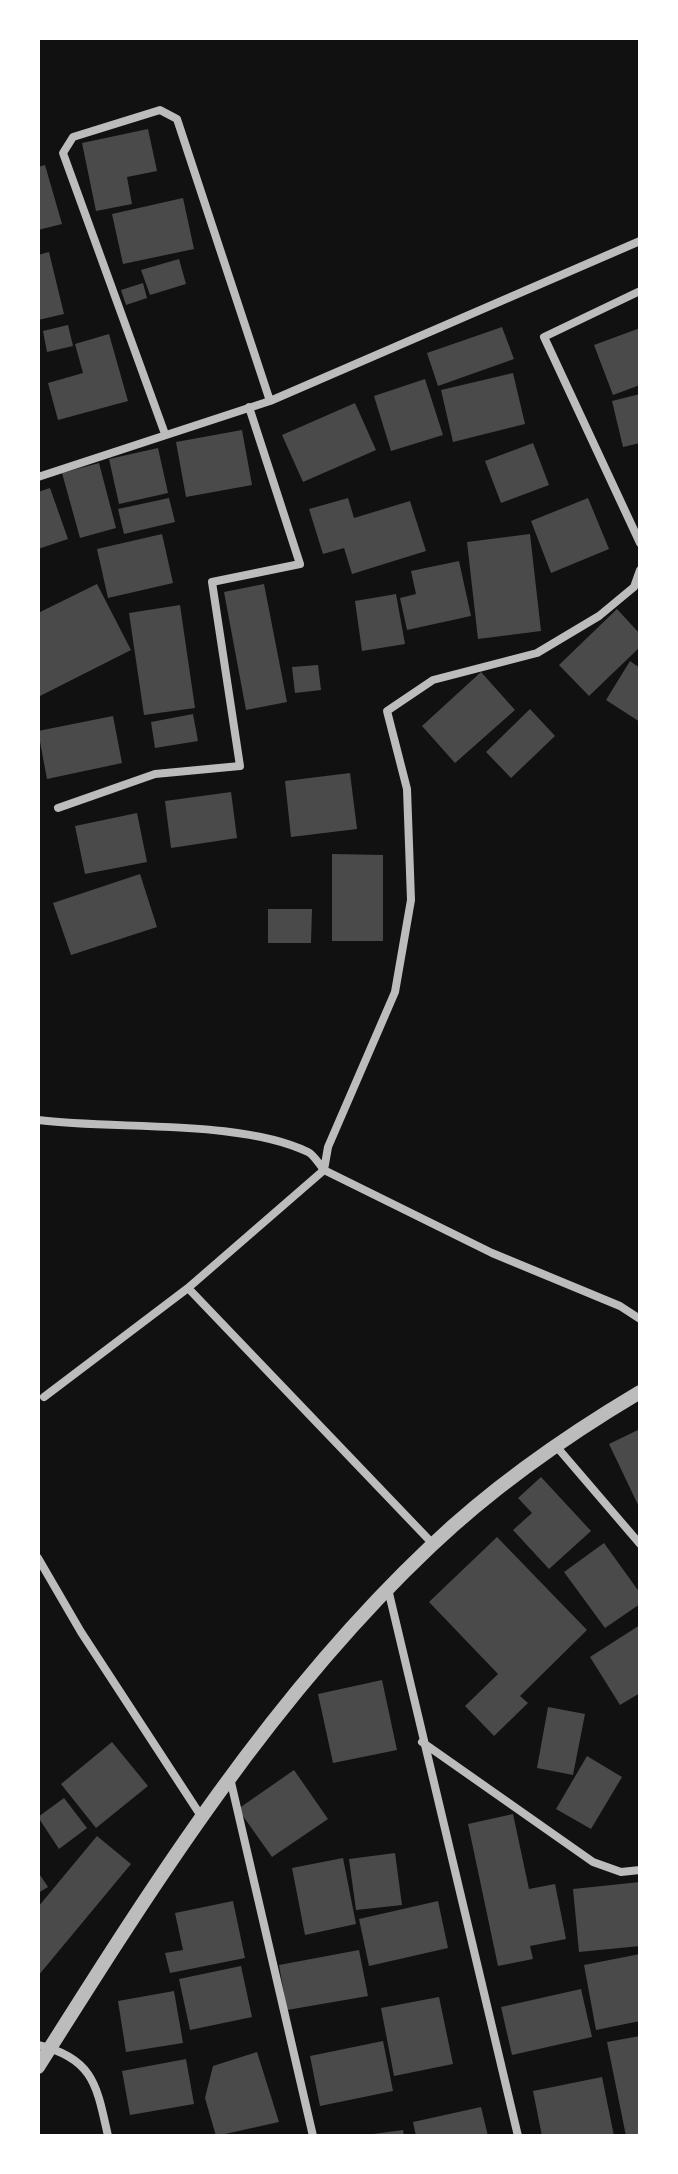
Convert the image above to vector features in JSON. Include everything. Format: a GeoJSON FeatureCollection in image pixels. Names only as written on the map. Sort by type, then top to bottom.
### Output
{"type":"FeatureCollection","features":[{"type":"Feature","properties":{"kind":"street"},"geometry":{"type":"LineString","coordinates":[[165,434],[63,153],[73,137],[160,110],[177,119],[270,401]]}},
{"type":"Feature","properties":{"kind":"street"},"geometry":{"type":"LineString","coordinates":[[38,477],[270,401],[640,241]]}},
{"type":"Feature","properties":{"kind":"street"},"geometry":{"type":"LineString","coordinates":[[640,291],[544,337],[640,543]]}},
{"type":"Feature","properties":{"kind":"street"},"geometry":{"type":"LineString","coordinates":[[58,808],[155,774],[240,766],[212,582],[300,564],[249,407]]}},
{"type":"Feature","properties":{"kind":"street"},"geometry":{"type":"LineString","coordinates":[[44,1397],[188,1288],[324,1170],[328,1147],[395,992],[411,900],[407,789],[387,711],[433,680],[537,653],[599,616],[634,587],[640,570]]}},
{"type":"Feature","properties":{"kind":"street"},"geometry":{"type":"LineString","coordinates":[[38,1120],[80,1125],[196,1129],[278,1141],[311,1153],[324,1170],[492,1253],[620,1306],[640,1319]]}},
{"type":"Feature","properties":{"kind":"street"},"geometry":{"type":"LineString","coordinates":[[188,1288],[433,1544]]}},
{"type":"Feature","properties":{"kind":"street"},"geometry":{"type":"LineString","coordinates":[[38,2067],[44,2046],[230,1775],[299,1688],[388,1588],[433,1544],[556,1446],[640,1392]]}},
{"type":"Feature","properties":{"kind":"street"},"geometry":{"type":"LineString","coordinates":[[556,1446],[640,1544]]}},
{"type":"Feature","properties":{"kind":"street"},"geometry":{"type":"LineString","coordinates":[[38,1558],[81,1632],[201,1816]]}},
{"type":"Feature","properties":{"kind":"street"},"geometry":{"type":"LineString","coordinates":[[388,1588],[422,1742],[518,2136]]}},
{"type":"Feature","properties":{"kind":"street"},"geometry":{"type":"LineString","coordinates":[[422,1742],[593,1862],[621,1872],[640,1870]]}},
{"type":"Feature","properties":{"kind":"street"},"geometry":{"type":"LineString","coordinates":[[230,1775],[313,2136]]}},
{"type":"Feature","properties":{"kind":"street"},"geometry":{"type":"LineString","coordinates":[[44,2046],[89,2071],[95,2081],[108,2136]]}},
{"type":"Feature","properties":{"kind":"building"},"geometry":{"type":"Polygon","coordinates":[[[148,129],[157,171],[127,177],[132,204],[96,211],[82,143],[148,129]]]}},
{"type":"Feature","properties":{"kind":"building"},"geometry":{"type":"Polygon","coordinates":[[[45,165],[62,224],[38,230],[38,167],[45,165]]]}},
{"type":"Feature","properties":{"kind":"building"},"geometry":{"type":"Polygon","coordinates":[[[183,198],[194,249],[123,264],[112,214],[183,198]]]}},
{"type":"Feature","properties":{"kind":"building"},"geometry":{"type":"Polygon","coordinates":[[[49,252],[64,314],[38,320],[38,255],[49,252]]]}},
{"type":"Feature","properties":{"kind":"building"},"geometry":{"type":"Polygon","coordinates":[[[179,259],[186,284],[150,295],[141,270],[179,259]]]}},
{"type":"Feature","properties":{"kind":"building"},"geometry":{"type":"Polygon","coordinates":[[[143,283],[147,298],[126,305],[121,290],[143,283]]]}},
{"type":"Feature","properties":{"kind":"building"},"geometry":{"type":"Polygon","coordinates":[[[68,325],[73,346],[47,352],[43,331],[68,325]]]}},
{"type":"Feature","properties":{"kind":"building"},"geometry":{"type":"Polygon","coordinates":[[[502,327],[514,359],[438,386],[427,353],[502,327]]]}},
{"type":"Feature","properties":{"kind":"building"},"geometry":{"type":"Polygon","coordinates":[[[640,328],[640,385],[613,395],[594,345],[640,328]]]}},
{"type":"Feature","properties":{"kind":"building"},"geometry":{"type":"Polygon","coordinates":[[[109,334],[128,401],[58,420],[48,383],[83,373],[75,344],[109,334]]]}},
{"type":"Feature","properties":{"kind":"building"},"geometry":{"type":"Polygon","coordinates":[[[513,373],[525,424],[453,442],[441,390],[513,373]]]}},
{"type":"Feature","properties":{"kind":"building"},"geometry":{"type":"Polygon","coordinates":[[[425,379],[443,435],[391,451],[374,396],[425,379]]]}},
{"type":"Feature","properties":{"kind":"building"},"geometry":{"type":"Polygon","coordinates":[[[640,394],[640,443],[623,447],[612,401],[640,394]]]}},
{"type":"Feature","properties":{"kind":"building"},"geometry":{"type":"Polygon","coordinates":[[[355,403],[376,450],[303,482],[282,435],[355,403]]]}},
{"type":"Feature","properties":{"kind":"building"},"geometry":{"type":"Polygon","coordinates":[[[242,430],[252,485],[186,497],[176,442],[242,430]]]}},
{"type":"Feature","properties":{"kind":"building"},"geometry":{"type":"Polygon","coordinates":[[[533,443],[549,485],[501,503],[485,461],[533,443]]]}},
{"type":"Feature","properties":{"kind":"building"},"geometry":{"type":"Polygon","coordinates":[[[158,448],[168,493],[119,504],[109,459],[158,448]]]}},
{"type":"Feature","properties":{"kind":"building"},"geometry":{"type":"Polygon","coordinates":[[[99,463],[116,528],[80,538],[62,473],[99,463]]]}},
{"type":"Feature","properties":{"kind":"building"},"geometry":{"type":"Polygon","coordinates":[[[50,488],[68,539],[38,549],[38,492],[50,488]]]}},
{"type":"Feature","properties":{"kind":"building"},"geometry":{"type":"Polygon","coordinates":[[[169,498],[175,522],[124,534],[118,509],[169,498]]]}},
{"type":"Feature","properties":{"kind":"building"},"geometry":{"type":"Polygon","coordinates":[[[348,498],[354,518],[410,501],[426,551],[352,574],[344,548],[323,554],[309,509],[348,498]]]}},
{"type":"Feature","properties":{"kind":"building"},"geometry":{"type":"Polygon","coordinates":[[[588,498],[609,549],[551,573],[531,521],[588,498]]]}},
{"type":"Feature","properties":{"kind":"building"},"geometry":{"type":"Polygon","coordinates":[[[162,534],[173,583],[108,598],[97,549],[162,534]]]}},
{"type":"Feature","properties":{"kind":"building"},"geometry":{"type":"Polygon","coordinates":[[[530,534],[541,631],[478,639],[467,542],[530,534]]]}},
{"type":"Feature","properties":{"kind":"building"},"geometry":{"type":"Polygon","coordinates":[[[459,561],[471,616],[407,630],[400,598],[416,594],[411,571],[459,561]]]}},
{"type":"Feature","properties":{"kind":"building"},"geometry":{"type":"Polygon","coordinates":[[[97,584],[131,650],[38,697],[38,613],[97,584]]]}},
{"type":"Feature","properties":{"kind":"building"},"geometry":{"type":"Polygon","coordinates":[[[264,584],[287,702],[246,710],[224,592],[264,584]]]}},
{"type":"Feature","properties":{"kind":"building"},"geometry":{"type":"Polygon","coordinates":[[[396,594],[405,644],[362,651],[355,601],[396,594]]]}},
{"type":"Feature","properties":{"kind":"building"},"geometry":{"type":"Polygon","coordinates":[[[180,605],[195,708],[144,715],[129,613],[180,605]]]}},
{"type":"Feature","properties":{"kind":"building"},"geometry":{"type":"Polygon","coordinates":[[[617,609],[640,634],[640,647],[589,696],[559,665],[617,609]]]}},
{"type":"Feature","properties":{"kind":"building"},"geometry":{"type":"Polygon","coordinates":[[[630,661],[640,668],[640,722],[606,700],[630,661]]]}},
{"type":"Feature","properties":{"kind":"building"},"geometry":{"type":"Polygon","coordinates":[[[318,665],[321,690],[295,693],[292,667],[318,665]]]}},
{"type":"Feature","properties":{"kind":"building"},"geometry":{"type":"Polygon","coordinates":[[[481,672],[515,710],[455,763],[422,726],[481,672]]]}},
{"type":"Feature","properties":{"kind":"building"},"geometry":{"type":"Polygon","coordinates":[[[530,709],[555,736],[511,778],[486,752],[530,709]]]}},
{"type":"Feature","properties":{"kind":"building"},"geometry":{"type":"Polygon","coordinates":[[[193,714],[198,741],[155,748],[151,722],[193,714]]]}},
{"type":"Feature","properties":{"kind":"building"},"geometry":{"type":"Polygon","coordinates":[[[113,716],[122,763],[47,779],[38,731],[113,716]]]}},
{"type":"Feature","properties":{"kind":"building"},"geometry":{"type":"Polygon","coordinates":[[[350,773],[357,829],[291,837],[285,781],[350,773]]]}},
{"type":"Feature","properties":{"kind":"building"},"geometry":{"type":"Polygon","coordinates":[[[231,792],[237,838],[171,848],[165,801],[231,792]]]}},
{"type":"Feature","properties":{"kind":"building"},"geometry":{"type":"Polygon","coordinates":[[[137,813],[147,862],[85,874],[75,826],[137,813]]]}},
{"type":"Feature","properties":{"kind":"building"},"geometry":{"type":"Polygon","coordinates":[[[332,854],[383,855],[383,941],[332,941],[332,854]]]}},
{"type":"Feature","properties":{"kind":"building"},"geometry":{"type":"Polygon","coordinates":[[[140,874],[157,927],[71,955],[53,903],[140,874]]]}},
{"type":"Feature","properties":{"kind":"building"},"geometry":{"type":"Polygon","coordinates":[[[268,909],[312,909],[311,943],[268,943],[268,909]]]}},
{"type":"Feature","properties":{"kind":"building"},"geometry":{"type":"Polygon","coordinates":[[[640,1429],[640,1509],[609,1444],[640,1429]]]}},
{"type":"Feature","properties":{"kind":"building"},"geometry":{"type":"Polygon","coordinates":[[[541,1477],[591,1531],[549,1569],[513,1530],[532,1513],[518,1498],[541,1477]]]}},
{"type":"Feature","properties":{"kind":"building"},"geometry":{"type":"Polygon","coordinates":[[[497,1537],[587,1630],[520,1696],[528,1703],[494,1736],[465,1706],[498,1674],[429,1602],[497,1537]]]}},
{"type":"Feature","properties":{"kind":"building"},"geometry":{"type":"Polygon","coordinates":[[[604,1543],[640,1593],[640,1604],[605,1628],[564,1572],[604,1543]]]}},
{"type":"Feature","properties":{"kind":"building"},"geometry":{"type":"Polygon","coordinates":[[[640,1625],[640,1693],[620,1705],[590,1657],[640,1625]]]}},
{"type":"Feature","properties":{"kind":"building"},"geometry":{"type":"Polygon","coordinates":[[[382,1680],[397,1750],[333,1763],[318,1694],[382,1680]]]}},
{"type":"Feature","properties":{"kind":"building"},"geometry":{"type":"Polygon","coordinates":[[[548,1707],[585,1714],[573,1775],[537,1768],[548,1707]]]}},
{"type":"Feature","properties":{"kind":"building"},"geometry":{"type":"Polygon","coordinates":[[[112,1742],[148,1786],[96,1828],[61,1784],[112,1742]]]}},
{"type":"Feature","properties":{"kind":"building"},"geometry":{"type":"Polygon","coordinates":[[[587,1756],[622,1777],[591,1829],[556,1809],[587,1756]]]}},
{"type":"Feature","properties":{"kind":"building"},"geometry":{"type":"Polygon","coordinates":[[[294,1770],[328,1819],[272,1857],[238,1809],[294,1770]]]}},
{"type":"Feature","properties":{"kind":"building"},"geometry":{"type":"Polygon","coordinates":[[[64,1798],[87,1828],[59,1849],[38,1817],[64,1798]]]}},
{"type":"Feature","properties":{"kind":"building"},"geometry":{"type":"Polygon","coordinates":[[[513,1814],[529,1889],[555,1884],[566,1939],[530,1946],[533,1959],[498,1966],[468,1824],[513,1814]]]}},
{"type":"Feature","properties":{"kind":"building"},"geometry":{"type":"Polygon","coordinates":[[[97,1836],[131,1864],[38,1976],[38,1907],[97,1836]]]}},
{"type":"Feature","properties":{"kind":"building"},"geometry":{"type":"Polygon","coordinates":[[[395,1853],[402,1905],[356,1910],[349,1859],[395,1853]]]}},
{"type":"Feature","properties":{"kind":"building"},"geometry":{"type":"Polygon","coordinates":[[[343,1858],[356,1924],[305,1935],[292,1868],[343,1858]]]}},
{"type":"Feature","properties":{"kind":"building"},"geometry":{"type":"Polygon","coordinates":[[[38,1872],[48,1887],[38,1893],[38,1872]]]}},
{"type":"Feature","properties":{"kind":"building"},"geometry":{"type":"Polygon","coordinates":[[[640,1882],[640,1946],[579,1952],[573,1889],[640,1882]]]}},
{"type":"Feature","properties":{"kind":"building"},"geometry":{"type":"Polygon","coordinates":[[[233,1901],[245,1958],[170,1973],[165,1953],[183,1950],[175,1913],[233,1901]]]}},
{"type":"Feature","properties":{"kind":"building"},"geometry":{"type":"Polygon","coordinates":[[[438,1901],[448,1948],[369,1966],[359,1919],[438,1901]]]}},
{"type":"Feature","properties":{"kind":"building"},"geometry":{"type":"Polygon","coordinates":[[[359,1950],[368,1996],[287,2010],[279,1965],[359,1950]]]}},
{"type":"Feature","properties":{"kind":"building"},"geometry":{"type":"Polygon","coordinates":[[[640,1954],[640,2021],[596,2030],[584,1965],[640,1954]]]}},
{"type":"Feature","properties":{"kind":"building"},"geometry":{"type":"Polygon","coordinates":[[[241,1966],[252,2017],[190,2030],[179,1979],[241,1966]]]}},
{"type":"Feature","properties":{"kind":"building"},"geometry":{"type":"Polygon","coordinates":[[[581,1989],[592,2037],[512,2055],[501,2007],[581,1989]]]}},
{"type":"Feature","properties":{"kind":"building"},"geometry":{"type":"Polygon","coordinates":[[[174,1991],[183,2043],[126,2052],[118,2001],[174,1991]]]}},
{"type":"Feature","properties":{"kind":"building"},"geometry":{"type":"Polygon","coordinates":[[[439,1997],[453,2064],[394,2076],[381,2008],[439,1997]]]}},
{"type":"Feature","properties":{"kind":"building"},"geometry":{"type":"Polygon","coordinates":[[[640,2036],[640,2136],[626,2136],[607,2042],[640,2036]]]}},
{"type":"Feature","properties":{"kind":"building"},"geometry":{"type":"Polygon","coordinates":[[[383,2041],[393,2091],[320,2106],[310,2056],[383,2041]]]}},
{"type":"Feature","properties":{"kind":"building"},"geometry":{"type":"Polygon","coordinates":[[[257,2052],[279,2122],[216,2136],[205,2098],[213,2066],[257,2052]]]}},
{"type":"Feature","properties":{"kind":"building"},"geometry":{"type":"Polygon","coordinates":[[[186,2059],[194,2104],[130,2115],[122,2071],[186,2059]]]}},
{"type":"Feature","properties":{"kind":"building"},"geometry":{"type":"Polygon","coordinates":[[[602,2077],[614,2136],[542,2136],[533,2091],[602,2077]]]}},
{"type":"Feature","properties":{"kind":"building"},"geometry":{"type":"Polygon","coordinates":[[[481,2107],[488,2136],[416,2136],[413,2122],[481,2107]]]}},
{"type":"Feature","properties":{"kind":"building"},"geometry":{"type":"Polygon","coordinates":[[[403,2130],[404,2136],[373,2136],[373,2134],[403,2130]]]}}]}
